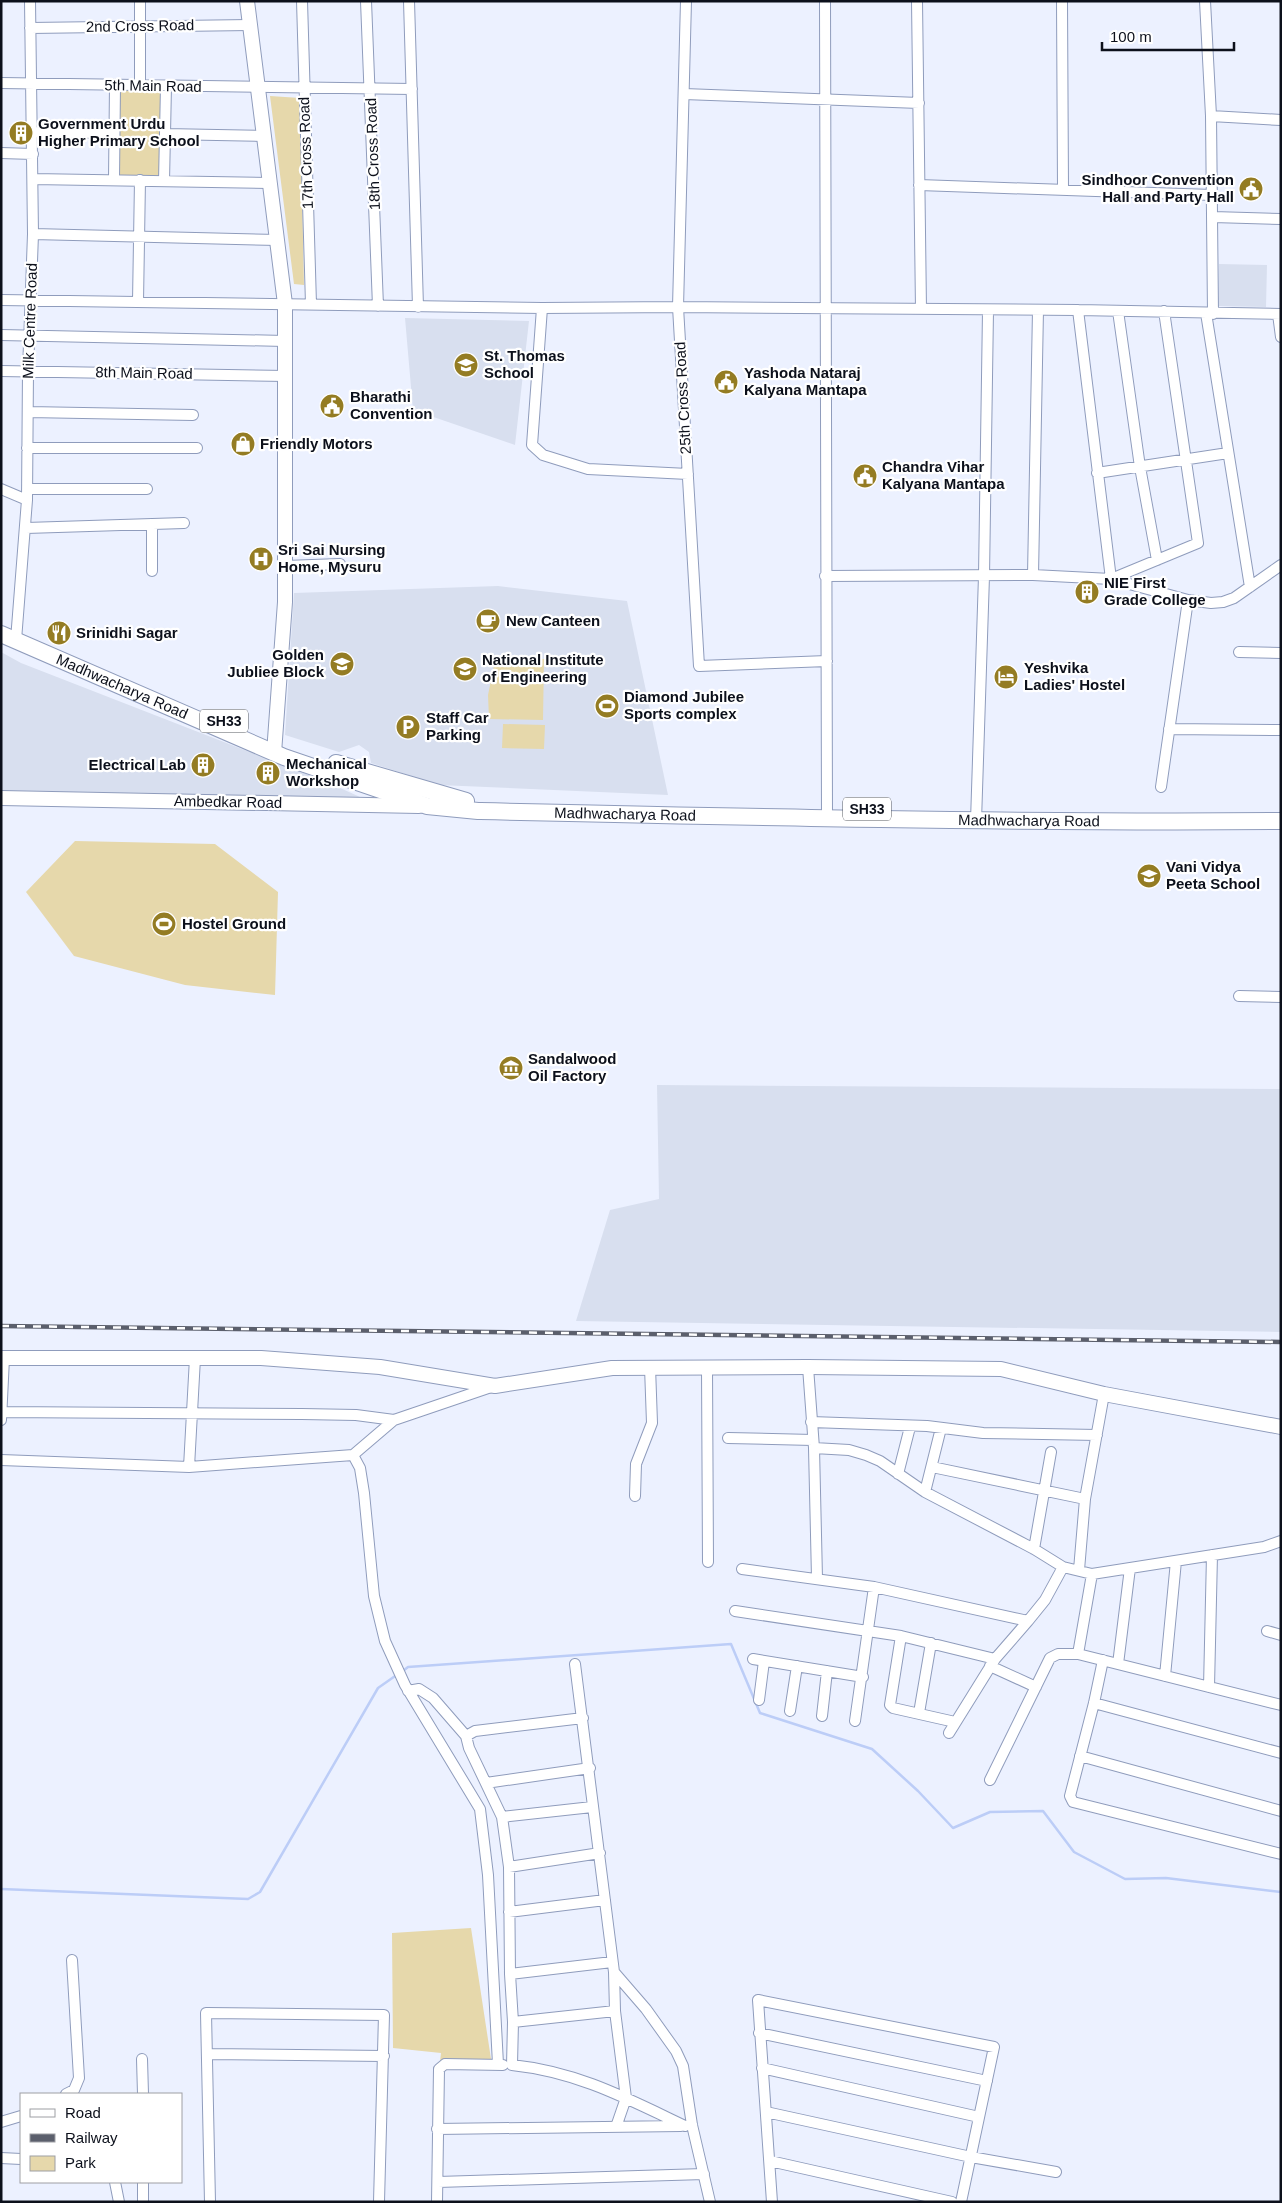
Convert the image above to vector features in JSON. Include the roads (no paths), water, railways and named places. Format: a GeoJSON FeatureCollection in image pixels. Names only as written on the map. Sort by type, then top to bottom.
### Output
{"type":"FeatureCollection","features":[{"type":"Feature","properties":{"kind":"main road","name":"SH33"},"geometry":{"type":"LineString","coordinates":[[1,624],[12,635],[275,748],[453,798]]}},
{"type":"Feature","properties":{"kind":"main road","name":"Madhwacharya Road"},"geometry":{"type":"LineString","coordinates":[[275,748],[427,806],[478,811],[1281,821]]}},
{"type":"Feature","properties":{"kind":"main road","name":"Madhwacharya Road"},"geometry":{"type":"LineString","coordinates":[[453,798],[471,802],[828,814]]}},
{"type":"Feature","properties":{"kind":"main road","name":"Madhwacharya Road"},"geometry":{"type":"LineString","coordinates":[[977,816],[1281,811]]}},
{"type":"Feature","properties":{"kind":"street","name":"Milk Centre Road"},"geometry":{"type":"LineString","coordinates":[[12,635],[26,528],[27,494],[34,132],[30,1]]}},
{"type":"Feature","properties":{"kind":"street"},"geometry":{"type":"LineString","coordinates":[[140,1],[140,86]]}},
{"type":"Feature","properties":{"kind":"street"},"geometry":{"type":"LineString","coordinates":[[247,1],[285,304],[285,602],[275,748]]}},
{"type":"Feature","properties":{"kind":"street","name":"17th Cross Road"},"geometry":{"type":"LineString","coordinates":[[302,1],[311,304]]}},
{"type":"Feature","properties":{"kind":"street","name":"18th Cross Road"},"geometry":{"type":"LineString","coordinates":[[366,1],[378,306]]}},
{"type":"Feature","properties":{"kind":"street"},"geometry":{"type":"LineString","coordinates":[[409,1],[418,306]]}},
{"type":"Feature","properties":{"kind":"street","name":"25th Cross Road"},"geometry":{"type":"LineString","coordinates":[[686,1],[678,307],[699,666],[827,661]]}},
{"type":"Feature","properties":{"kind":"street"},"geometry":{"type":"LineString","coordinates":[[825,1],[825,576],[828,814]]}},
{"type":"Feature","properties":{"kind":"street"},"geometry":{"type":"LineString","coordinates":[[917,1],[922,309]]}},
{"type":"Feature","properties":{"kind":"street"},"geometry":{"type":"LineString","coordinates":[[1062,1],[1063,189]]}},
{"type":"Feature","properties":{"kind":"street"},"geometry":{"type":"LineString","coordinates":[[1205,1],[1211,116],[1213,217],[1209,313],[1228,453],[1250,587]]}},
{"type":"Feature","properties":{"kind":"street","name":"2nd Cross Road"},"geometry":{"type":"LineString","coordinates":[[30,28],[250,25]]}},
{"type":"Feature","properties":{"kind":"street","name":"5th Main Road"},"geometry":{"type":"LineString","coordinates":[[1,83],[370,90],[412,89]]}},
{"type":"Feature","properties":{"kind":"street"},"geometry":{"type":"LineString","coordinates":[[114,179],[115,85]]}},
{"type":"Feature","properties":{"kind":"street"},"geometry":{"type":"LineString","coordinates":[[164,180],[166,86]]}},
{"type":"Feature","properties":{"kind":"street"},"geometry":{"type":"LineString","coordinates":[[684,94],[919,103]]}},
{"type":"Feature","properties":{"kind":"street"},"geometry":{"type":"LineString","coordinates":[[1211,116],[1281,120]]}},
{"type":"Feature","properties":{"kind":"street"},"geometry":{"type":"LineString","coordinates":[[34,132],[114,133]]}},
{"type":"Feature","properties":{"kind":"street"},"geometry":{"type":"LineString","coordinates":[[165,134],[264,136]]}},
{"type":"Feature","properties":{"kind":"street"},"geometry":{"type":"LineString","coordinates":[[1,153],[33,154]]}},
{"type":"Feature","properties":{"kind":"street"},"geometry":{"type":"LineString","coordinates":[[33,179],[270,183]]}},
{"type":"Feature","properties":{"kind":"street"},"geometry":{"type":"LineString","coordinates":[[138,302],[140,180]]}},
{"type":"Feature","properties":{"kind":"street"},"geometry":{"type":"LineString","coordinates":[[919,185],[1212,195]]}},
{"type":"Feature","properties":{"kind":"street"},"geometry":{"type":"LineString","coordinates":[[1213,217],[1281,219]]}},
{"type":"Feature","properties":{"kind":"street"},"geometry":{"type":"LineString","coordinates":[[33,234],[278,240]]}},
{"type":"Feature","properties":{"kind":"street"},"geometry":{"type":"LineString","coordinates":[[1,300],[542,308],[678,307],[1078,310],[1280,314],[1281,337]]}},
{"type":"Feature","properties":{"kind":"street"},"geometry":{"type":"LineString","coordinates":[[542,308],[532,445],[543,455],[588,469],[688,474]]}},
{"type":"Feature","properties":{"kind":"street"},"geometry":{"type":"LineString","coordinates":[[977,816],[984,576],[988,310]]}},
{"type":"Feature","properties":{"kind":"street"},"geometry":{"type":"LineString","coordinates":[[1033,575],[1038,310]]}},
{"type":"Feature","properties":{"kind":"street"},"geometry":{"type":"LineString","coordinates":[[1078,310],[1111,579]]}},
{"type":"Feature","properties":{"kind":"street"},"geometry":{"type":"LineString","coordinates":[[1118,311],[1140,467],[1157,560]]}},
{"type":"Feature","properties":{"kind":"street"},"geometry":{"type":"LineString","coordinates":[[1111,579],[1198,543],[1164,311]]}},
{"type":"Feature","properties":{"kind":"street"},"geometry":{"type":"LineString","coordinates":[[1,335],[285,341]]}},
{"type":"Feature","properties":{"kind":"street","name":"8th Main Road"},"geometry":{"type":"LineString","coordinates":[[1,371],[286,376]]}},
{"type":"Feature","properties":{"kind":"street"},"geometry":{"type":"LineString","coordinates":[[28,412],[193,415]]}},
{"type":"Feature","properties":{"kind":"street"},"geometry":{"type":"LineString","coordinates":[[28,448],[197,448]]}},
{"type":"Feature","properties":{"kind":"street"},"geometry":{"type":"LineString","coordinates":[[1097,474],[1228,453]]}},
{"type":"Feature","properties":{"kind":"street"},"geometry":{"type":"LineString","coordinates":[[1,489],[27,494],[147,489]]}},
{"type":"Feature","properties":{"kind":"street"},"geometry":{"type":"LineString","coordinates":[[26,528],[184,523]]}},
{"type":"Feature","properties":{"kind":"street"},"geometry":{"type":"LineString","coordinates":[[152,524],[152,571]]}},
{"type":"Feature","properties":{"kind":"street"},"geometry":{"type":"LineString","coordinates":[[285,566],[340,564]]}},
{"type":"Feature","properties":{"kind":"street"},"geometry":{"type":"LineString","coordinates":[[825,576],[1033,575],[1111,579],[1188,600],[1223,602],[1250,587],[1281,565]]}},
{"type":"Feature","properties":{"kind":"street"},"geometry":{"type":"LineString","coordinates":[[1161,787],[1188,600]]}},
{"type":"Feature","properties":{"kind":"street"},"geometry":{"type":"LineString","coordinates":[[1239,652],[1281,653]]}},
{"type":"Feature","properties":{"kind":"street"},"geometry":{"type":"LineString","coordinates":[[1169,728],[1281,730]]}},
{"type":"Feature","properties":{"kind":"street","name":"Ambedkar Road"},"geometry":{"type":"LineString","coordinates":[[1,798],[427,806],[453,798]]}},
{"type":"Feature","properties":{"kind":"street"},"geometry":{"type":"LineString","coordinates":[[1239,996],[1281,997]]}},
{"type":"Feature","properties":{"kind":"street"},"geometry":{"type":"LineString","coordinates":[[1,1420],[3,1358],[260,1358],[380,1367],[495,1386]]}},
{"type":"Feature","properties":{"kind":"street"},"geometry":{"type":"LineString","coordinates":[[189,1467],[195,1358]]}},
{"type":"Feature","properties":{"kind":"street"},"geometry":{"type":"LineString","coordinates":[[808,1367],[813,1444],[817,1578]]}},
{"type":"Feature","properties":{"kind":"street"},"geometry":{"type":"LineString","coordinates":[[1,1460],[189,1467],[353,1455],[394,1420],[495,1386],[612,1368],[808,1367],[1002,1369],[1104,1394],[1281,1427]]}},
{"type":"Feature","properties":{"kind":"street"},"geometry":{"type":"LineString","coordinates":[[635,1496],[636,1464],[652,1423],[650,1368]]}},
{"type":"Feature","properties":{"kind":"street"},"geometry":{"type":"LineString","coordinates":[[707,1368],[708,1562]]}},
{"type":"Feature","properties":{"kind":"street"},"geometry":{"type":"LineString","coordinates":[[1079,1570],[1085,1499],[1104,1394]]}},
{"type":"Feature","properties":{"kind":"street"},"geometry":{"type":"LineString","coordinates":[[1,1412],[356,1415],[394,1420]]}},
{"type":"Feature","properties":{"kind":"street"},"geometry":{"type":"LineString","coordinates":[[811,1422],[941,1428],[983,1433],[1097,1435]]}},
{"type":"Feature","properties":{"kind":"street"},"geometry":{"type":"LineString","coordinates":[[898,1474],[910,1427]]}},
{"type":"Feature","properties":{"kind":"street"},"geometry":{"type":"LineString","coordinates":[[925,1492],[941,1428]]}},
{"type":"Feature","properties":{"kind":"street"},"geometry":{"type":"LineString","coordinates":[[728,1438],[813,1444],[866,1455],[925,1492],[1034,1549],[1063,1567],[1092,1574],[1264,1547],[1281,1541]]}},
{"type":"Feature","properties":{"kind":"street"},"geometry":{"type":"LineString","coordinates":[[1034,1549],[1051,1452]]}},
{"type":"Feature","properties":{"kind":"street"},"geometry":{"type":"LineString","coordinates":[[353,1455],[360,1468],[374,1596],[385,1641],[407,1688],[480,1809],[488,1874],[498,2064]]}},
{"type":"Feature","properties":{"kind":"street"},"geometry":{"type":"LineString","coordinates":[[932,1466],[1085,1499]]}},
{"type":"Feature","properties":{"kind":"street"},"geometry":{"type":"LineString","coordinates":[[1209,1687],[1212,1555]]}},
{"type":"Feature","properties":{"kind":"street"},"geometry":{"type":"LineString","coordinates":[[1165,1676],[1176,1561]]}},
{"type":"Feature","properties":{"kind":"street"},"geometry":{"type":"LineString","coordinates":[[949,1733],[992,1663],[1046,1600],[1063,1567]]}},
{"type":"Feature","properties":{"kind":"street"},"geometry":{"type":"LineString","coordinates":[[1118,1664],[1130,1568]]}},
{"type":"Feature","properties":{"kind":"street"},"geometry":{"type":"LineString","coordinates":[[742,1569],[874,1587],[1028,1622]]}},
{"type":"Feature","properties":{"kind":"street"},"geometry":{"type":"LineString","coordinates":[[1078,1654],[1092,1574]]}},
{"type":"Feature","properties":{"kind":"street"},"geometry":{"type":"LineString","coordinates":[[855,1722],[870,1632],[874,1587]]}},
{"type":"Feature","properties":{"kind":"street"},"geometry":{"type":"LineString","coordinates":[[735,1611],[901,1636],[931,1643],[992,1663],[1036,1687]]}},
{"type":"Feature","properties":{"kind":"street"},"geometry":{"type":"LineString","coordinates":[[1267,1631],[1281,1634]]}},
{"type":"Feature","properties":{"kind":"street"},"geometry":{"type":"LineString","coordinates":[[901,1636],[890,1705],[893,1708],[955,1722]]}},
{"type":"Feature","properties":{"kind":"street"},"geometry":{"type":"LineString","coordinates":[[919,1713],[931,1643]]}},
{"type":"Feature","properties":{"kind":"street"},"geometry":{"type":"LineString","coordinates":[[990,1780],[1053,1654],[1078,1654],[1281,1705]]}},
{"type":"Feature","properties":{"kind":"street"},"geometry":{"type":"LineString","coordinates":[[753,1659],[863,1677]]}},
{"type":"Feature","properties":{"kind":"street"},"geometry":{"type":"LineString","coordinates":[[1102,1660],[1094,1703],[1070,1796],[1073,1802],[1281,1854]]}},
{"type":"Feature","properties":{"kind":"street"},"geometry":{"type":"LineString","coordinates":[[760,1700],[764,1661]]}},
{"type":"Feature","properties":{"kind":"street"},"geometry":{"type":"LineString","coordinates":[[575,1664],[590,1768],[592,1807],[600,1853],[613,1967],[615,2011],[626,2098],[616,2127]]}},
{"type":"Feature","properties":{"kind":"street"},"geometry":{"type":"LineString","coordinates":[[790,1712],[796,1666]]}},
{"type":"Feature","properties":{"kind":"street"},"geometry":{"type":"LineString","coordinates":[[822,1716],[827,1671]]}},
{"type":"Feature","properties":{"kind":"street"},"geometry":{"type":"LineString","coordinates":[[407,1688],[419,1689],[433,1698],[466,1736],[468,1748],[502,1817],[509,1867],[508,1912],[513,2022],[512,2065]]}},
{"type":"Feature","properties":{"kind":"street"},"geometry":{"type":"LineString","coordinates":[[1094,1703],[1281,1753]]}},
{"type":"Feature","properties":{"kind":"street"},"geometry":{"type":"LineString","coordinates":[[466,1736],[475,1731],[582,1718]]}},
{"type":"Feature","properties":{"kind":"street"},"geometry":{"type":"LineString","coordinates":[[1080,1756],[1281,1811]]}},
{"type":"Feature","properties":{"kind":"street"},"geometry":{"type":"LineString","coordinates":[[486,1783],[590,1768]]}},
{"type":"Feature","properties":{"kind":"street"},"geometry":{"type":"LineString","coordinates":[[502,1817],[592,1807]]}},
{"type":"Feature","properties":{"kind":"street"},"geometry":{"type":"LineString","coordinates":[[509,1867],[600,1853]]}},
{"type":"Feature","properties":{"kind":"street"},"geometry":{"type":"LineString","coordinates":[[508,1912],[605,1900]]}},
{"type":"Feature","properties":{"kind":"street"},"geometry":{"type":"LineString","coordinates":[[68,2093],[74,2090],[79,2078],[72,1960]]}},
{"type":"Feature","properties":{"kind":"street"},"geometry":{"type":"LineString","coordinates":[[510,1974],[613,1967]]}},
{"type":"Feature","properties":{"kind":"street"},"geometry":{"type":"LineString","coordinates":[[613,1967],[676,2051],[683,2066],[689,2125],[704,2174],[710,2202]]}},
{"type":"Feature","properties":{"kind":"street"},"geometry":{"type":"LineString","coordinates":[[772,2202],[758,2000],[994,2047],[961,2202]]}},
{"type":"Feature","properties":{"kind":"street"},"geometry":{"type":"LineString","coordinates":[[513,2022],[615,2011]]}},
{"type":"Feature","properties":{"kind":"street"},"geometry":{"type":"LineString","coordinates":[[210,2202],[206,2013],[384,2015],[379,2202]]}},
{"type":"Feature","properties":{"kind":"street"},"geometry":{"type":"LineString","coordinates":[[759,2033],[987,2081]]}},
{"type":"Feature","properties":{"kind":"street"},"geometry":{"type":"LineString","coordinates":[[207,2054],[384,2056]]}},
{"type":"Feature","properties":{"kind":"street"},"geometry":{"type":"LineString","coordinates":[[142,2059],[143,2093]]}},
{"type":"Feature","properties":{"kind":"street"},"geometry":{"type":"LineString","coordinates":[[437,2202],[439,2070],[442,2065],[512,2065],[573,2076],[689,2125]]}},
{"type":"Feature","properties":{"kind":"street"},"geometry":{"type":"LineString","coordinates":[[762,2068],[979,2117]]}},
{"type":"Feature","properties":{"kind":"street"},"geometry":{"type":"LineString","coordinates":[[766,2112],[971,2157],[1056,2172]]}},
{"type":"Feature","properties":{"kind":"street"},"geometry":{"type":"LineString","coordinates":[[1,2122],[20,2116]]}},
{"type":"Feature","properties":{"kind":"street"},"geometry":{"type":"LineString","coordinates":[[437,2129],[689,2125]]}},
{"type":"Feature","properties":{"kind":"street"},"geometry":{"type":"LineString","coordinates":[[1,2158],[20,2159]]}},
{"type":"Feature","properties":{"kind":"street"},"geometry":{"type":"LineString","coordinates":[[770,2161],[952,2202]]}},
{"type":"Feature","properties":{"kind":"street"},"geometry":{"type":"LineString","coordinates":[[438,2182],[704,2174]]}},
{"type":"Feature","properties":{"kind":"street"},"geometry":{"type":"LineString","coordinates":[[115,2183],[119,2202]]}},
{"type":"Feature","properties":{"kind":"street"},"geometry":{"type":"LineString","coordinates":[[143,2183],[143,2202]]}},
{"type":"Feature","properties":{"kind":"waterway"},"geometry":{"type":"LineString","coordinates":[[403,1671],[408,1667],[731,1644],[760,1713],[872,1749],[918,1791],[953,1828],[990,1812],[1043,1811],[1074,1852],[1125,1879],[1166,1878],[1281,1892]]}},
{"type":"Feature","properties":{"kind":"waterway"},"geometry":{"type":"LineString","coordinates":[[1,1889],[248,1899],[260,1892],[378,1688],[398,1674]]}},
{"type":"Feature","properties":{"kind":"railway"},"geometry":{"type":"LineString","coordinates":[[1,1326],[1281,1342]]}},
{"type":"Feature","properties":{"kind":"place","name":"Government Urdu Higher Primary School"},"geometry":{"type":"Point","coordinates":[21,133]}},
{"type":"Feature","properties":{"kind":"place","name":"Sindhoor Convention Hall and Party Hall"},"geometry":{"type":"Point","coordinates":[1251,189]}},
{"type":"Feature","properties":{"kind":"place","name":"St. Thomas School"},"geometry":{"type":"Point","coordinates":[466,365]}},
{"type":"Feature","properties":{"kind":"place","name":"Yashoda Nataraj Kalyana Mantapa"},"geometry":{"type":"Point","coordinates":[726,382]}},
{"type":"Feature","properties":{"kind":"place","name":"Bharathi Convention"},"geometry":{"type":"Point","coordinates":[332,406]}},
{"type":"Feature","properties":{"kind":"place","name":"Friendly Motors"},"geometry":{"type":"Point","coordinates":[243,444]}},
{"type":"Feature","properties":{"kind":"place","name":"Chandra Vihar Kalyana Mantapa"},"geometry":{"type":"Point","coordinates":[865,476]}},
{"type":"Feature","properties":{"kind":"place","name":"Sri Sai Nursing Home, Mysuru"},"geometry":{"type":"Point","coordinates":[261,559]}},
{"type":"Feature","properties":{"kind":"place","name":"NIE First Grade College"},"geometry":{"type":"Point","coordinates":[1087,592]}},
{"type":"Feature","properties":{"kind":"place","name":"New Canteen"},"geometry":{"type":"Point","coordinates":[488,621]}},
{"type":"Feature","properties":{"kind":"place","name":"Srinidhi Sagar"},"geometry":{"type":"Point","coordinates":[59,633]}},
{"type":"Feature","properties":{"kind":"place","name":"Golden Jubliee Block"},"geometry":{"type":"Point","coordinates":[342,664]}},
{"type":"Feature","properties":{"kind":"place","name":"National Institute of Engineering"},"geometry":{"type":"Point","coordinates":[465,669]}},
{"type":"Feature","properties":{"kind":"place","name":"Yeshvika Ladies' Hostel"},"geometry":{"type":"Point","coordinates":[1006,677]}},
{"type":"Feature","properties":{"kind":"place","name":"Diamond Jubilee Sports complex"},"geometry":{"type":"Point","coordinates":[607,706]}},
{"type":"Feature","properties":{"kind":"place","name":"Staff Car Parking"},"geometry":{"type":"Point","coordinates":[408,727]}},
{"type":"Feature","properties":{"kind":"place","name":"Electrical Lab"},"geometry":{"type":"Point","coordinates":[203,765]}},
{"type":"Feature","properties":{"kind":"place","name":"Mechanical Workshop"},"geometry":{"type":"Point","coordinates":[268,773]}},
{"type":"Feature","properties":{"kind":"place","name":"Vani Vidya Peeta School"},"geometry":{"type":"Point","coordinates":[1149,876]}},
{"type":"Feature","properties":{"kind":"place","name":"Hostel Ground"},"geometry":{"type":"Point","coordinates":[164,924]}},
{"type":"Feature","properties":{"kind":"place","name":"Sandalwood Oil Factory"},"geometry":{"type":"Point","coordinates":[511,1068]}}]}
